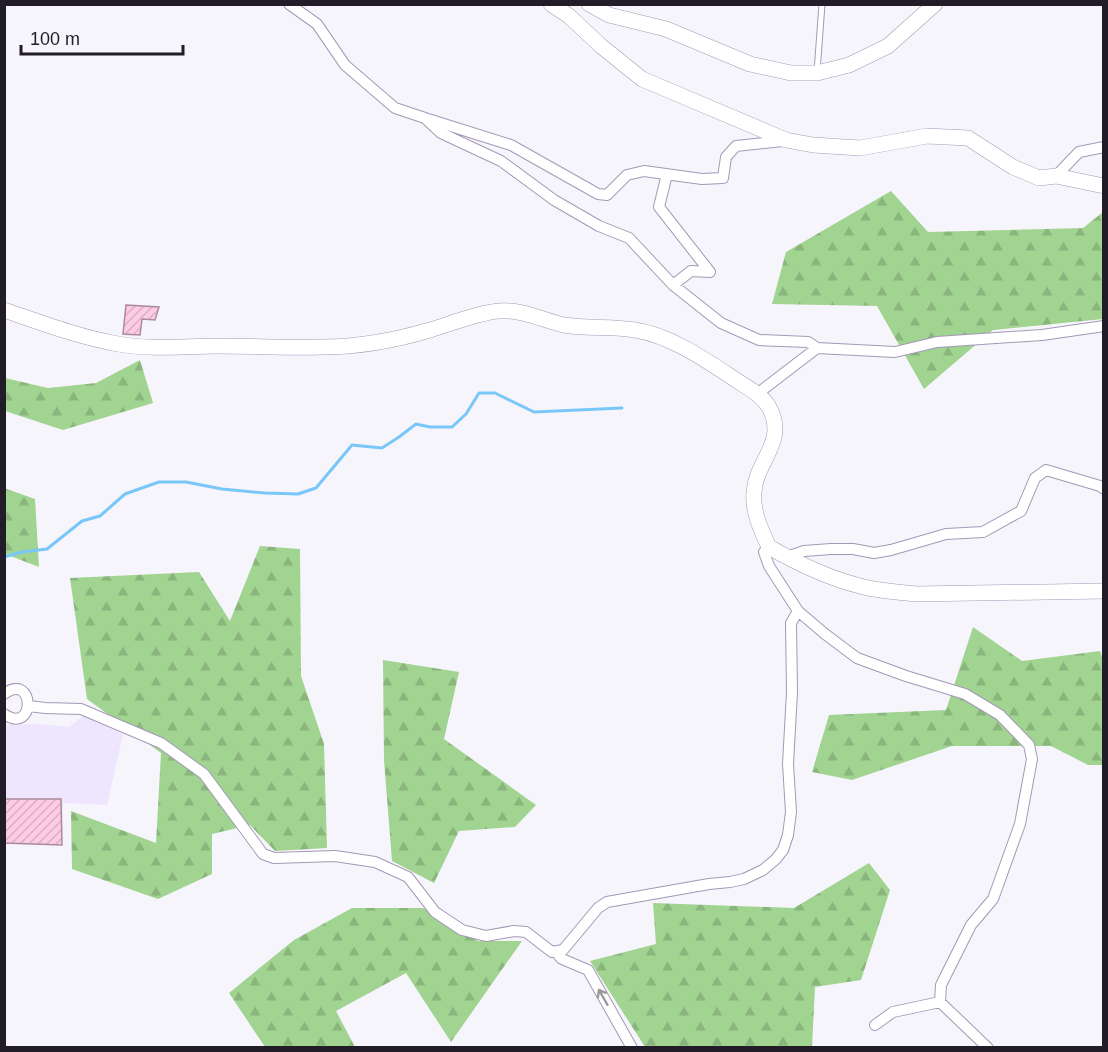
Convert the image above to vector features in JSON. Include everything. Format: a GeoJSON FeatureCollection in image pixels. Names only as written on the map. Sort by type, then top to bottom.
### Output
{"type":"FeatureCollection","features":[{"type":"Feature","properties":{"kind":"street"},"geometry":{"type":"LineString","coordinates":[[289,4],[317,24],[345,65],[394,108],[511,146],[598,194],[607,195],[627,176],[644,171],[702,179],[723,178],[726,157],[736,146],[786,140]]}},
{"type":"Feature","properties":{"kind":"street"},"geometry":{"type":"LineString","coordinates":[[550,4],[569,16],[642,80],[786,140],[813,145],[860,148],[927,136],[968,138],[1012,167],[1039,178],[1056,176],[1104,186]]}},
{"type":"Feature","properties":{"kind":"street"},"geometry":{"type":"LineString","coordinates":[[589,4],[609,15],[666,29],[750,64],[791,73],[817,73],[849,65],[888,46],[935,4]]}},
{"type":"Feature","properties":{"kind":"street"},"geometry":{"type":"LineString","coordinates":[[425,118],[441,133],[501,161],[554,200],[599,226],[629,238],[673,285],[721,323],[759,340],[808,342],[817,348],[894,352],[937,342],[1042,335],[1104,326]]}},
{"type":"Feature","properties":{"kind":"street"},"geometry":{"type":"LineString","coordinates":[[1056,176],[1079,152],[1104,147]]}},
{"type":"Feature","properties":{"kind":"street"},"geometry":{"type":"LineString","coordinates":[[667,174],[659,207],[710,272],[691,271],[673,285]]}},
{"type":"Feature","properties":{"kind":"street"},"geometry":{"type":"LineString","coordinates":[[4,310],[87,337],[120,345],[325,347],[369,344],[409,336],[499,311],[519,313],[564,325],[634,330],[657,335],[702,357],[757,394],[768,406],[775,423],[775,437],[759,473],[754,492],[756,514],[769,547],[812,569],[860,586],[890,591],[928,594],[1104,591]]}},
{"type":"Feature","properties":{"kind":"street"},"geometry":{"type":"LineString","coordinates":[[757,394],[817,348]]}},
{"type":"Feature","properties":{"kind":"street"},"geometry":{"type":"LineString","coordinates":[[787,557],[804,551],[831,549],[854,549],[874,553],[946,534],[983,532],[1021,511],[1035,478],[1046,470],[1104,489]]}},
{"type":"Feature","properties":{"kind":"street"},"geometry":{"type":"LineString","coordinates":[[769,547],[764,552],[769,567],[798,611],[825,634],[857,658],[965,694],[1000,715],[1029,745],[1032,759],[1020,824],[993,899],[970,925],[941,985],[940,1002]]}},
{"type":"Feature","properties":{"kind":"street"},"geometry":{"type":"LineString","coordinates":[[29,706],[81,709],[161,744],[204,774],[263,854],[274,858],[335,856],[375,862],[408,877],[435,912],[462,930],[486,936],[514,931],[526,932],[546,948],[559,952],[569,944],[598,908],[607,902],[744,879],[763,870],[783,850],[788,835],[791,812],[788,764],[792,692],[790,622],[798,611]]}},
{"type":"Feature","properties":{"kind":"street"},"geometry":{"type":"LineString","coordinates":[[4,694],[10,690],[20,690],[27,697],[29,706],[25,714],[17,718],[4,714]]}},
{"type":"Feature","properties":{"kind":"street"},"geometry":{"type":"LineString","coordinates":[[559,952],[562,959],[588,970],[632,1047]]}},
{"type":"Feature","properties":{"kind":"street"},"geometry":{"type":"LineString","coordinates":[[875,1025],[892,1012],[940,1002]]}},
{"type":"Feature","properties":{"kind":"street"},"geometry":{"type":"LineString","coordinates":[[940,1002],[988,1047]]}},
{"type":"Feature","properties":{"kind":"lane"},"geometry":{"type":"LineString","coordinates":[[817,73],[822,4]]}},
{"type":"Feature","properties":{"kind":"shaded area"},"geometry":{"type":"Polygon","coordinates":[[[83,716],[123,734],[107,805],[63,803],[62,845],[5,843],[4,725],[38,724],[69,727],[83,716]]]}},
{"type":"Feature","properties":{"kind":"green space"},"geometry":{"type":"Polygon","coordinates":[[[891,191],[928,232],[1083,228],[1103,212],[1103,319],[993,330],[924,389],[877,306],[772,304],[786,252],[891,191]]]}},
{"type":"Feature","properties":{"kind":"green space"},"geometry":{"type":"Polygon","coordinates":[[[140,360],[153,403],[63,430],[5,411],[5,378],[48,388],[96,383],[140,360]]]}},
{"type":"Feature","properties":{"kind":"green space"},"geometry":{"type":"Polygon","coordinates":[[[4,488],[35,499],[39,567],[5,554],[4,488]]]}},
{"type":"Feature","properties":{"kind":"green space"},"geometry":{"type":"Polygon","coordinates":[[[260,546],[300,549],[301,676],[324,744],[327,848],[275,851],[250,825],[212,834],[212,874],[158,899],[72,869],[71,811],[156,843],[161,753],[87,699],[70,578],[199,572],[230,621],[260,546]]]}},
{"type":"Feature","properties":{"kind":"green space"},"geometry":{"type":"Polygon","coordinates":[[[973,627],[1022,661],[1100,651],[1103,660],[1103,765],[1088,765],[1051,746],[952,746],[852,780],[812,772],[829,715],[946,710],[973,627]]]}},
{"type":"Feature","properties":{"kind":"green space"},"geometry":{"type":"Polygon","coordinates":[[[383,660],[459,672],[444,739],[536,805],[515,827],[459,831],[434,883],[392,861],[384,760],[383,660]]]}},
{"type":"Feature","properties":{"kind":"green space"},"geometry":{"type":"Polygon","coordinates":[[[869,863],[890,890],[861,980],[815,987],[812,1047],[645,1047],[590,961],[656,944],[653,903],[794,908],[869,863]]]}},
{"type":"Feature","properties":{"kind":"green space"},"geometry":{"type":"Polygon","coordinates":[[[352,908],[423,908],[478,941],[522,941],[451,1042],[406,973],[336,1011],[355,1047],[265,1047],[229,993],[294,940],[352,908]]]}},
{"type":"Feature","properties":{"kind":"building"},"geometry":{"type":"Polygon","coordinates":[[[126,305],[159,307],[155,320],[142,319],[140,335],[123,334],[126,305]]]}},
{"type":"Feature","properties":{"kind":"building"},"geometry":{"type":"Polygon","coordinates":[[[4,799],[61,799],[62,845],[4,843],[4,799]]]}},
{"type":"Feature","properties":{"kind":"waterway"},"geometry":{"type":"LineString","coordinates":[[4,557],[47,549],[82,521],[100,516],[125,494],[159,482],[186,482],[222,489],[265,493],[298,494],[316,488],[352,445],[382,448],[416,424],[430,427],[452,427],[466,414],[479,393],[495,393],[534,412],[622,408]]}}]}
